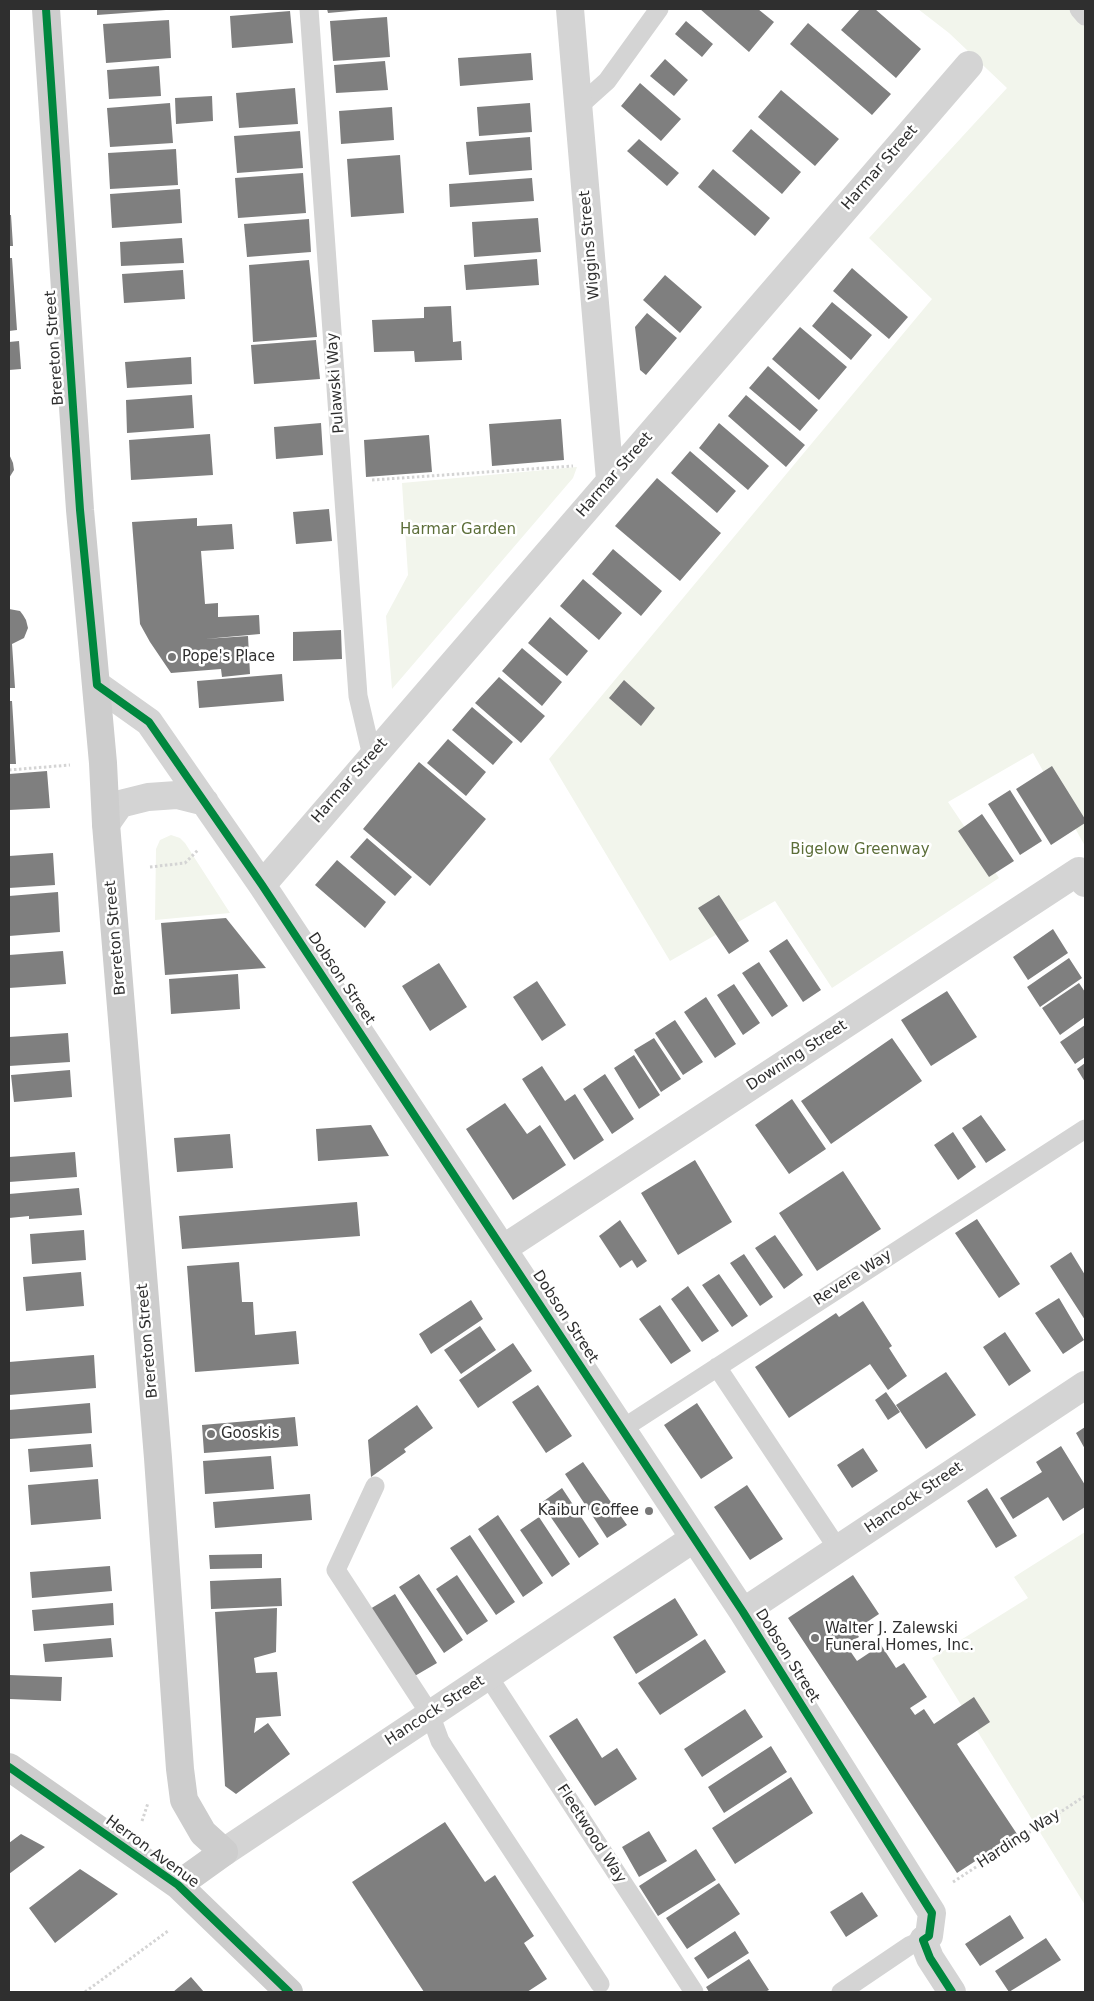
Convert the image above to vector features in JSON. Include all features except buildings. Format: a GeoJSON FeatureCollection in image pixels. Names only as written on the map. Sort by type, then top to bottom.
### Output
{"type":"FeatureCollection","features":[{"type":"Feature","properties":{"kind":"street","name":"Brereton Street"},"geometry":{"type":"LineString","coordinates":[[46,9],[80,500],[97,685],[106,824],[158,1458],[180,1769],[184,1800],[203,1833],[224,1852]]}},
{"type":"Feature","properties":{"kind":"street","name":"Wiggins Street"},"geometry":{"type":"LineString","coordinates":[[570,9],[610,480]]}},
{"type":"Feature","properties":{"kind":"street","name":"Harmar Street"},"geometry":{"type":"LineString","coordinates":[[262,885],[969,65]]}},
{"type":"Feature","properties":{"kind":"street","name":"Dobson Street"},"geometry":{"type":"LineString","coordinates":[[97,685],[149,722],[262,885],[504,1248],[693,1539],[743,1612],[932,1912],[929,1936],[923,1940]]}},
{"type":"Feature","properties":{"kind":"street"},"geometry":{"type":"LineString","coordinates":[[106,824],[120,804],[148,796],[177,795],[205,802]]}},
{"type":"Feature","properties":{"kind":"street","name":"Downing Street"},"geometry":{"type":"LineString","coordinates":[[504,1248],[1078,871],[1085,883]]}},
{"type":"Feature","properties":{"kind":"street","name":"Hancock Street"},"geometry":{"type":"LineString","coordinates":[[743,1612],[1085,1385]]}},
{"type":"Feature","properties":{"kind":"street","name":"Hancock Street"},"geometry":{"type":"LineString","coordinates":[[178,1885],[224,1852],[693,1539]]}},
{"type":"Feature","properties":{"kind":"street","name":"Herron Avenue"},"geometry":{"type":"LineString","coordinates":[[9,1767],[178,1885],[289,1992]]}},
{"type":"Feature","properties":{"kind":"street"},"geometry":{"type":"LineString","coordinates":[[923,1940],[930,1958],[952,1992]]}},
{"type":"Feature","properties":{"kind":"lane","name":"Pulawski Way"},"geometry":{"type":"LineString","coordinates":[[309,9],[357,691],[372,756]]}},
{"type":"Feature","properties":{"kind":"lane"},"geometry":{"type":"LineString","coordinates":[[578,107],[607,81],[659,9]]}},
{"type":"Feature","properties":{"kind":"lane"},"geometry":{"type":"LineString","coordinates":[[1079,9],[1085,16]]}},
{"type":"Feature","properties":{"kind":"lane","name":"Revere Way"},"geometry":{"type":"LineString","coordinates":[[622,1428],[1085,1129]]}},
{"type":"Feature","properties":{"kind":"lane"},"geometry":{"type":"LineString","coordinates":[[717,1367],[838,1549]]}},
{"type":"Feature","properties":{"kind":"lane"},"geometry":{"type":"LineString","coordinates":[[375,1486],[336,1570],[430,1714],[440,1741],[600,1984]]}},
{"type":"Feature","properties":{"kind":"lane","name":"Fleetwood Way"},"geometry":{"type":"LineString","coordinates":[[488,1676],[694,1992]]}},
{"type":"Feature","properties":{"kind":"lane"},"geometry":{"type":"LineString","coordinates":[[841,1992],[909,1946],[923,1940]]}},
{"type":"Feature","properties":{"kind":"path"},"geometry":{"type":"LineString","coordinates":[[362,480],[573,466]]}},
{"type":"Feature","properties":{"kind":"path"},"geometry":{"type":"LineString","coordinates":[[9,770],[103,763]]}},
{"type":"Feature","properties":{"kind":"path"},"geometry":{"type":"LineString","coordinates":[[150,867],[185,863],[202,846]]}},
{"type":"Feature","properties":{"kind":"path"},"geometry":{"type":"LineString","coordinates":[[142,1823],[148,1803]]}},
{"type":"Feature","properties":{"kind":"path"},"geometry":{"type":"LineString","coordinates":[[85,1992],[168,1931]]}},
{"type":"Feature","properties":{"kind":"green space","name":"Bigelow Greenway"},"geometry":{"type":"Polygon","coordinates":[[[918,9],[1079,9],[1085,16],[1085,846],[1033,753],[948,802],[999,878],[832,988],[775,901],[670,961],[549,759],[932,299],[869,238],[1007,88],[949,33],[918,9]]]}},
{"type":"Feature","properties":{"kind":"green space","name":"Harmar Garden"},"geometry":{"type":"Polygon","coordinates":[[[577,467],[573,478],[392,689],[386,616],[408,575],[402,483],[577,467]]]}},
{"type":"Feature","properties":{"kind":"green space"},"geometry":{"type":"Polygon","coordinates":[[[171,835],[180,838],[185,843],[230,913],[155,920],[156,849],[160,840],[171,835]]]}},
{"type":"Feature","properties":{"kind":"green space"},"geometry":{"type":"Polygon","coordinates":[[[1085,1532],[1085,1905],[932,1658],[1028,1598],[1014,1577],[1085,1532]]]}},
{"type":"Feature","properties":{"kind":"cycle path"},"geometry":{"type":"LineString","coordinates":[[46,9],[80,510],[97,685],[149,722],[262,885],[743,1612],[932,1913],[929,1936],[923,1940],[930,1958],[952,1992]]}},
{"type":"Feature","properties":{"kind":"cycle path"},"geometry":{"type":"LineString","coordinates":[[9,1767],[178,1885],[289,1992]]}},
{"type":"Feature","properties":{"kind":"place","name":"Pope's Place"},"geometry":{"type":"Point","coordinates":[172,657]}},
{"type":"Feature","properties":{"kind":"place","name":"Gooskis"},"geometry":{"type":"Point","coordinates":[211,1434]}},
{"type":"Feature","properties":{"kind":"place","name":"Kaibur Coffee"},"geometry":{"type":"Point","coordinates":[649,1511]}},
{"type":"Feature","properties":{"kind":"place","name":"Walter J. Zalewski Funeral Homes, Inc."},"geometry":{"type":"Point","coordinates":[815,1638]}}]}
